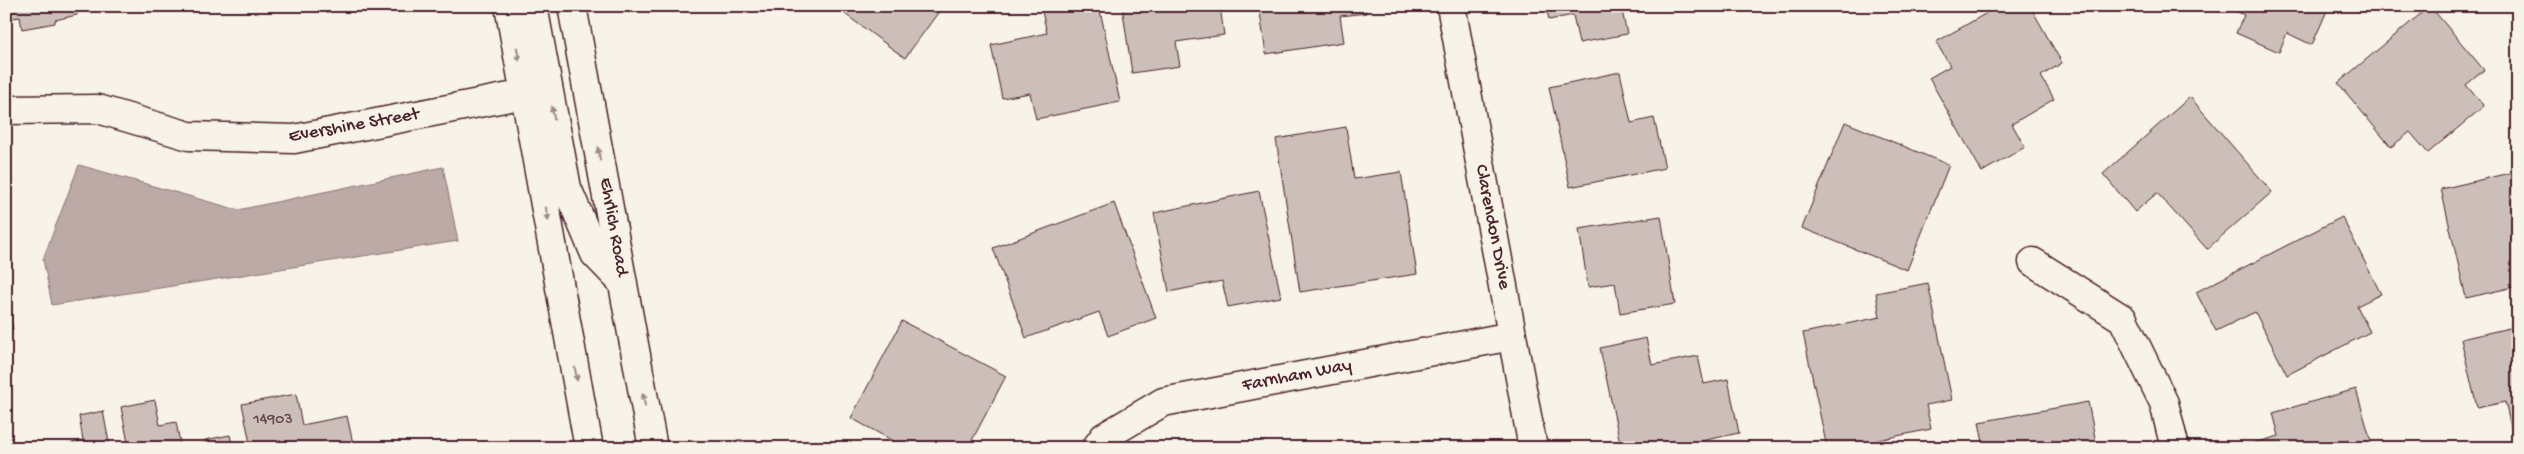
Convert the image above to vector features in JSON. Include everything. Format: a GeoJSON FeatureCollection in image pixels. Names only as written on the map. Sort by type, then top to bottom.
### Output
{"type":"FeatureCollection","features":[{"type":"Feature","properties":{"kind":"street"},"geometry":{"type":"LineString","coordinates":[[509,6],[589,448]]}},
{"type":"Feature","properties":{"kind":"street"},"geometry":{"type":"LineString","coordinates":[[533,6],[567,188],[595,254],[623,284]]}},
{"type":"Feature","properties":{"kind":"street","name":"Ehrlich Road"},"geometry":{"type":"LineString","coordinates":[[572,6],[653,448]]}},
{"type":"Feature","properties":{"kind":"street","name":"Clarendon Drive"},"geometry":{"type":"LineString","coordinates":[[1451,6],[1533,448]]}},
{"type":"Feature","properties":{"kind":"street","name":"Evershine Street"},"geometry":{"type":"LineString","coordinates":[[6,110],[98,109],[189,136],[294,139],[525,94]]}},
{"type":"Feature","properties":{"kind":"street"},"geometry":{"type":"LineString","coordinates":[[2033,262],[2123,319],[2164,403],[2175,448]]}},
{"type":"Feature","properties":{"kind":"street","name":"Farnham Way"},"geometry":{"type":"LineString","coordinates":[[1096,448],[1104,437],[1162,402],[1512,336]]}},
{"type":"Feature","properties":{"kind":"shaded area"},"geometry":{"type":"Polygon","coordinates":[[[79,165],[238,210],[443,167],[458,241],[52,305],[43,259],[79,165]]]}},
{"type":"Feature","properties":{"kind":"building"},"geometry":{"type":"Polygon","coordinates":[[[6,6],[75,6],[77,15],[55,20],[55,23],[22,29],[20,17],[6,19],[6,6]]]}},
{"type":"Feature","properties":{"kind":"building"},"geometry":{"type":"Polygon","coordinates":[[[834,6],[943,6],[905,58],[834,6]]]}},
{"type":"Feature","properties":{"kind":"building"},"geometry":{"type":"Polygon","coordinates":[[[1099,6],[1120,102],[1036,119],[1030,93],[1002,98],[991,45],[1047,33],[1041,7],[1099,6]]]}},
{"type":"Feature","properties":{"kind":"building"},"geometry":{"type":"Polygon","coordinates":[[[1122,6],[1220,6],[1224,35],[1176,42],[1180,66],[1132,73],[1122,6]]]}},
{"type":"Feature","properties":{"kind":"building"},"geometry":{"type":"Polygon","coordinates":[[[1259,6],[1365,6],[1366,13],[1340,16],[1344,42],[1266,54],[1259,6]]]}},
{"type":"Feature","properties":{"kind":"building"},"geometry":{"type":"Polygon","coordinates":[[[1546,6],[1621,6],[1627,34],[1579,43],[1573,15],[1549,20],[1546,6]]]}},
{"type":"Feature","properties":{"kind":"building"},"geometry":{"type":"Polygon","coordinates":[[[1999,6],[2030,6],[2062,63],[2041,76],[2054,99],[2012,124],[2025,147],[1982,172],[1929,78],[1950,66],[1936,42],[1999,6]]]}},
{"type":"Feature","properties":{"kind":"building"},"geometry":{"type":"Polygon","coordinates":[[[2224,6],[2329,6],[2312,45],[2287,33],[2279,52],[2236,33],[2244,15],[2224,6]]]}},
{"type":"Feature","properties":{"kind":"building"},"geometry":{"type":"Polygon","coordinates":[[[2430,6],[2484,70],[2466,85],[2484,106],[2428,153],[2410,132],[2391,147],[2338,83],[2430,6]]]}},
{"type":"Feature","properties":{"kind":"building"},"geometry":{"type":"Polygon","coordinates":[[[1620,72],[1631,123],[1654,118],[1665,168],[1570,187],[1549,87],[1620,72]]]}},
{"type":"Feature","properties":{"kind":"building"},"geometry":{"type":"Polygon","coordinates":[[[2190,97],[2272,192],[2207,249],[2157,193],[2135,212],[2103,174],[2190,97]]]}},
{"type":"Feature","properties":{"kind":"building"},"geometry":{"type":"Polygon","coordinates":[[[1845,122],[1949,165],[1907,270],[1802,228],[1845,122]]]}},
{"type":"Feature","properties":{"kind":"building"},"geometry":{"type":"Polygon","coordinates":[[[1346,127],[1354,179],[1401,172],[1417,274],[1300,292],[1276,139],[1346,127]]]}},
{"type":"Feature","properties":{"kind":"building"},"geometry":{"type":"Polygon","coordinates":[[[2518,171],[2518,286],[2466,298],[2441,189],[2518,171]]]}},
{"type":"Feature","properties":{"kind":"building"},"geometry":{"type":"Polygon","coordinates":[[[1259,191],[1281,297],[1228,307],[1222,281],[1169,292],[1154,213],[1259,191]]]}},
{"type":"Feature","properties":{"kind":"building"},"geometry":{"type":"Polygon","coordinates":[[[1114,203],[1156,318],[1108,336],[1099,312],[1026,338],[993,248],[1114,203]]]}},
{"type":"Feature","properties":{"kind":"building"},"geometry":{"type":"Polygon","coordinates":[[[1661,216],[1675,304],[1620,313],[1615,283],[1588,287],[1579,229],[1661,216]]]}},
{"type":"Feature","properties":{"kind":"building"},"geometry":{"type":"Polygon","coordinates":[[[2342,217],[2381,294],[2357,306],[2370,332],[2287,375],[2255,312],[2216,331],[2196,292],[2342,217]]]}},
{"type":"Feature","properties":{"kind":"building"},"geometry":{"type":"Polygon","coordinates":[[[1928,283],[1952,400],[1926,405],[1931,429],[1839,448],[1827,448],[1803,333],[1880,317],[1876,293],[1928,283]]]}},
{"type":"Feature","properties":{"kind":"building"},"geometry":{"type":"Polygon","coordinates":[[[6,294],[13,329],[6,331],[6,294]]]}},
{"type":"Feature","properties":{"kind":"building"},"geometry":{"type":"Polygon","coordinates":[[[902,321],[1006,376],[968,448],[906,448],[851,418],[902,321]]]}},
{"type":"Feature","properties":{"kind":"building"},"geometry":{"type":"Polygon","coordinates":[[[2518,326],[2518,448],[2516,448],[2505,402],[2477,408],[2461,339],[2518,326]]]}},
{"type":"Feature","properties":{"kind":"building"},"geometry":{"type":"Polygon","coordinates":[[[1646,338],[1652,365],[1698,356],[1704,384],[1728,379],[1739,433],[1668,448],[1621,448],[1600,348],[1646,338]]]}},
{"type":"Feature","properties":{"kind":"building"},"geometry":{"type":"Polygon","coordinates":[[[2356,389],[2373,448],[2252,448],[2251,444],[2279,436],[2273,413],[2356,389]]]}},
{"type":"Feature","properties":{"kind":"building"},"geometry":{"type":"Polygon","coordinates":[[[296,394],[302,425],[347,416],[354,448],[251,448],[242,404],[296,394]]]}},
{"type":"Feature","properties":{"kind":"building"},"geometry":{"type":"Polygon","coordinates":[[[155,400],[160,425],[176,422],[181,448],[129,448],[121,407],[155,400]]]}},
{"type":"Feature","properties":{"kind":"building"},"geometry":{"type":"Polygon","coordinates":[[[2088,402],[2097,448],[1984,448],[1979,422],[2088,402]]]}},
{"type":"Feature","properties":{"kind":"building"},"geometry":{"type":"Polygon","coordinates":[[[103,411],[110,448],[54,448],[83,440],[79,416],[103,411]]]}},
{"type":"Feature","properties":{"kind":"building"},"geometry":{"type":"Polygon","coordinates":[[[230,435],[233,448],[182,448],[206,443],[205,440],[230,435]]]}},
{"type":"Feature","properties":{"kind":"building"},"geometry":{"type":"Polygon","coordinates":[[[1429,440],[1430,448],[1391,448],[1429,440]]]}}]}
